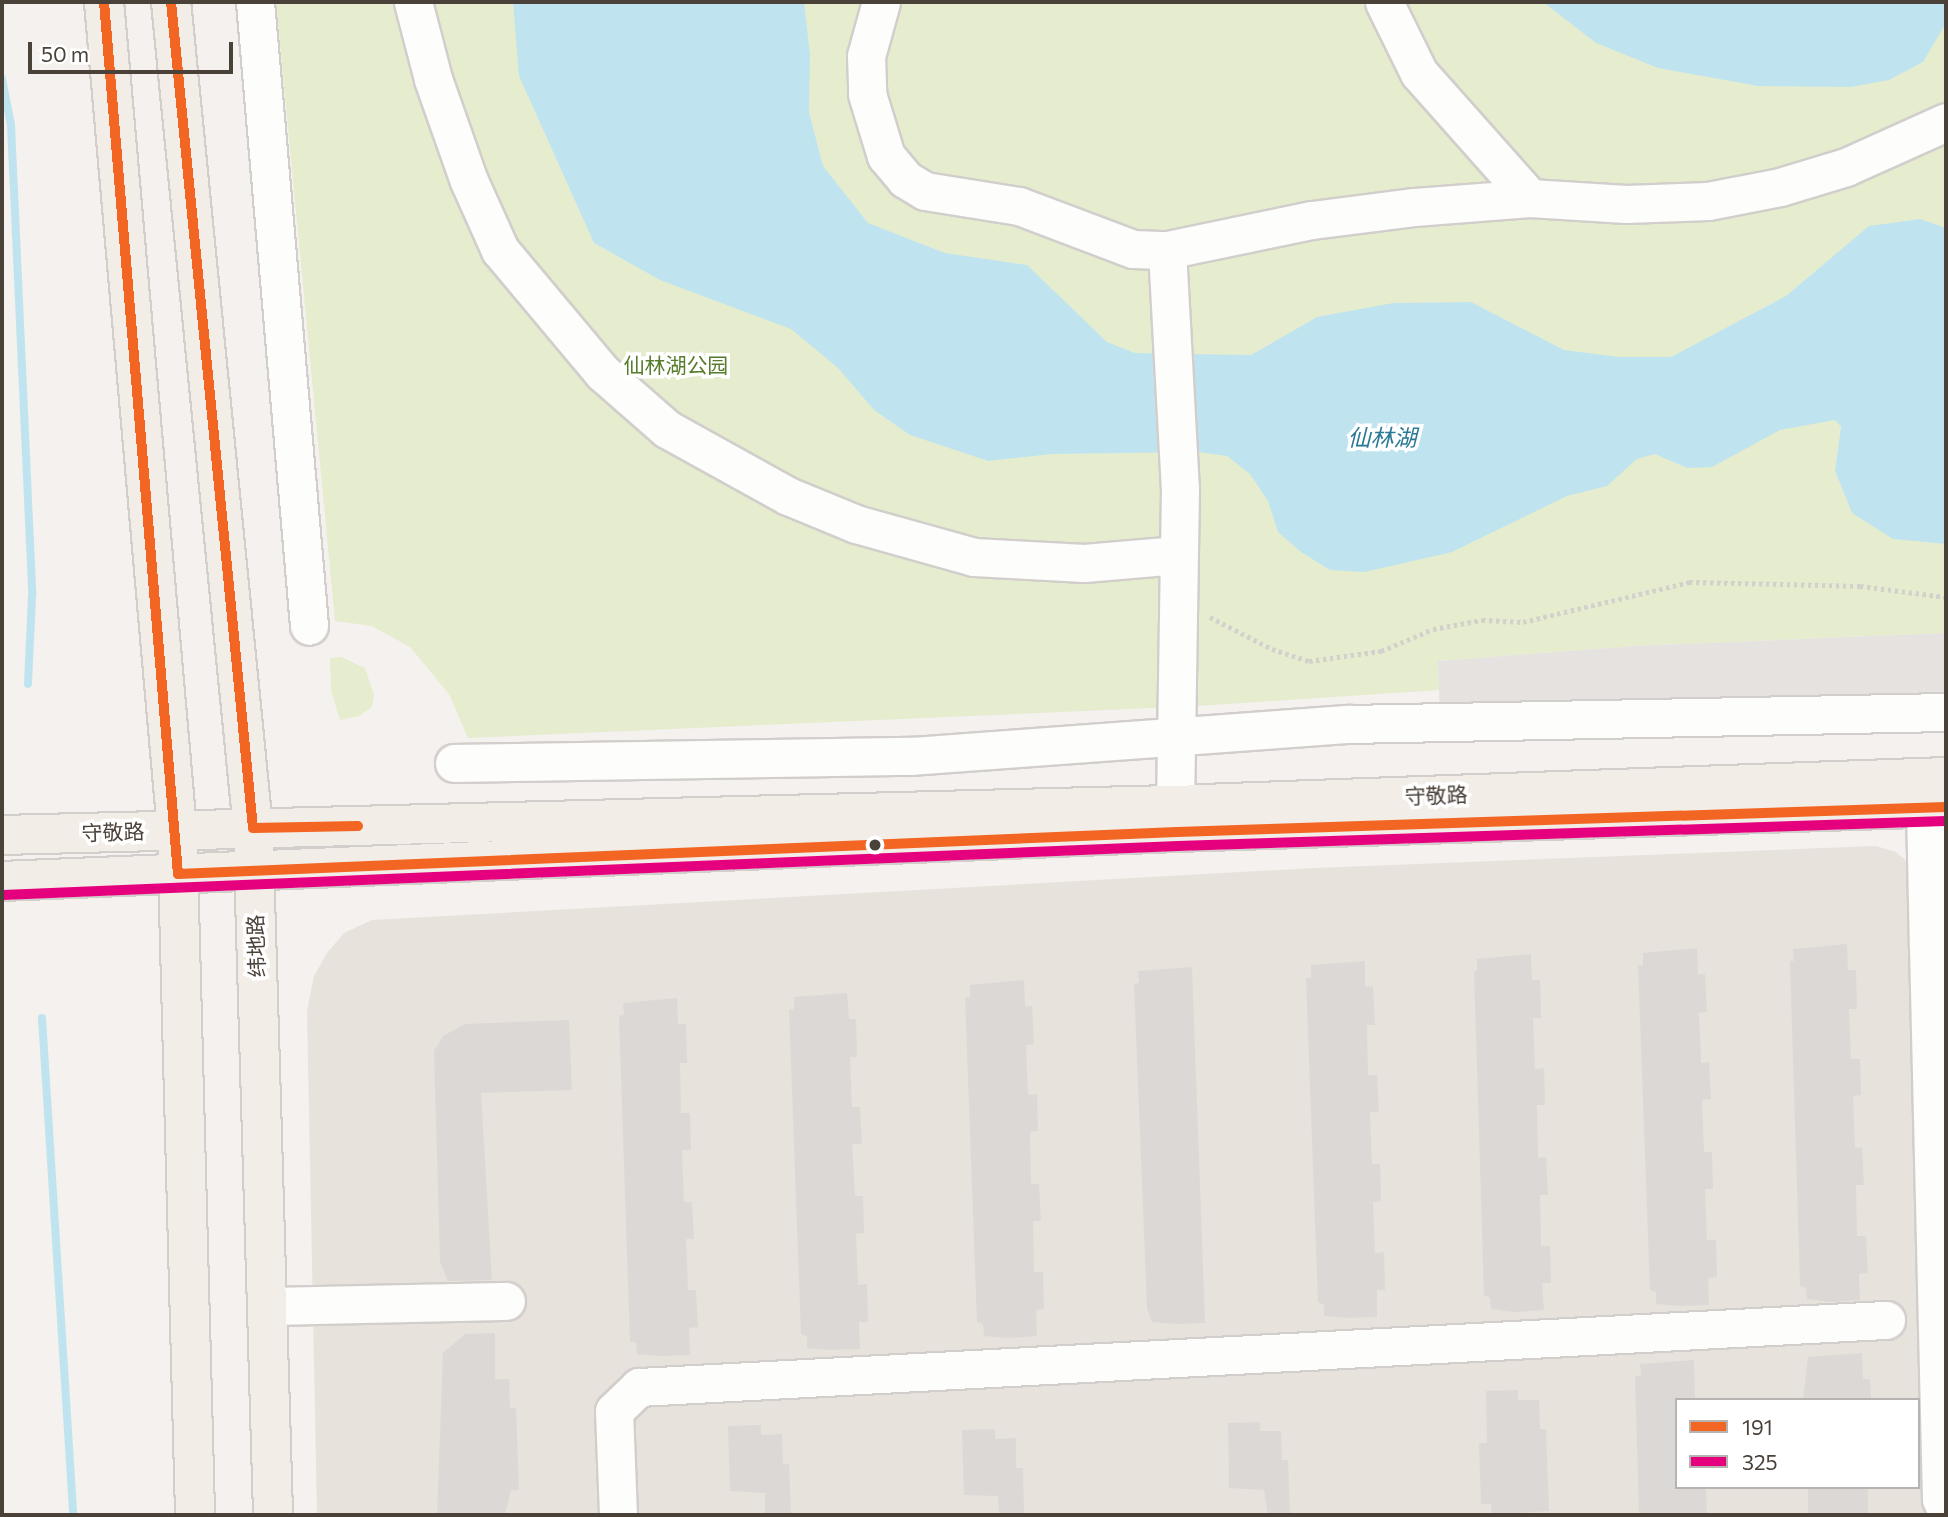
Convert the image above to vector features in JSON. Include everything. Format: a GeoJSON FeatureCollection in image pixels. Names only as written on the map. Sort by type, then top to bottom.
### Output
{"type":"FeatureCollection","features":[{"type":"Feature","properties":{"kind":"main road"},"geometry":{"type":"LineString","coordinates":[[104,2],[177,830],[195,1515]]}},
{"type":"Feature","properties":{"kind":"main road","name":"纬地路"},"geometry":{"type":"LineString","coordinates":[[171,2],[253,828],[273,1515]]}},
{"type":"Feature","properties":{"kind":"main road","name":"守敬路"},"geometry":{"type":"LineString","coordinates":[[2,835],[1175,805],[1946,777]]}},
{"type":"Feature","properties":{"kind":"main road","name":"守敬路"},"geometry":{"type":"LineString","coordinates":[[2,881],[1163,832],[1936,807]]}},
{"type":"Feature","properties":{"kind":"street"},"geometry":{"type":"LineString","coordinates":[[255,2],[309,626]]}},
{"type":"Feature","properties":{"kind":"street"},"geometry":{"type":"LineString","coordinates":[[413,2],[433,79],[469,181],[500,250],[603,373],[667,429],[788,496],[856,524],[974,557],[1084,563],[1178,555]]}},
{"type":"Feature","properties":{"kind":"street"},"geometry":{"type":"LineString","coordinates":[[881,2],[866,56],[867,94],[886,156],[905,179],[925,191],[1019,206],[1133,249],[1167,250],[1312,220],[1530,198],[1626,204],[1708,201],[1780,187],[1846,167],[1946,122]]}},
{"type":"Feature","properties":{"kind":"street"},"geometry":{"type":"LineString","coordinates":[[1384,2],[1419,73],[1530,198]]}},
{"type":"Feature","properties":{"kind":"street"},"geometry":{"type":"LineString","coordinates":[[1167,250],[1180,489],[1175,805]]}},
{"type":"Feature","properties":{"kind":"street"},"geometry":{"type":"LineString","coordinates":[[454,763],[911,756],[1348,724],[1946,712]]}},
{"type":"Feature","properties":{"kind":"street"},"geometry":{"type":"LineString","coordinates":[[1936,807],[1941,1499],[1946,1510]]}},
{"type":"Feature","properties":{"kind":"street"},"geometry":{"type":"LineString","coordinates":[[267,1306],[506,1301]]}},
{"type":"Feature","properties":{"kind":"street"},"geometry":{"type":"LineString","coordinates":[[618,1515],[614,1411],[639,1387],[1886,1320]]}},
{"type":"Feature","properties":{"kind":"path"},"geometry":{"type":"LineString","coordinates":[[1177,609],[1208,616],[1272,649],[1309,661],[1381,652],[1433,629],[1482,620],[1523,622],[1689,582],[1860,586],[1946,597]]}},
{"type":"Feature","properties":{"kind":"shaded area"},"geometry":{"type":"Polygon","coordinates":[[[1946,633],[1946,707],[1440,718],[1438,661],[1635,646],[1946,633]]]}},
{"type":"Feature","properties":{"kind":"shaded area"},"geometry":{"type":"Polygon","coordinates":[[[1876,846],[1896,852],[1908,862],[1914,876],[1927,1515],[317,1515],[307,1011],[314,976],[327,953],[344,933],[372,920],[1315,868],[1876,846]]]}},
{"type":"Feature","properties":{"kind":"green space","name":"仙林湖公园"},"geometry":{"type":"Polygon","coordinates":[[[276,2],[1946,2],[1946,633],[1635,646],[1438,661],[1439,690],[1198,706],[468,738],[449,694],[410,647],[372,626],[335,621],[276,2]]]}},
{"type":"Feature","properties":{"kind":"green space"},"geometry":{"type":"Polygon","coordinates":[[[341,657],[365,668],[374,695],[372,707],[359,716],[340,720],[331,690],[330,658],[341,657]]]}},
{"type":"Feature","properties":{"kind":"water","name":"仙林湖"},"geometry":{"type":"Polygon","coordinates":[[[513,2],[804,2],[810,54],[809,112],[823,166],[868,223],[945,253],[1027,265],[1107,342],[1135,353],[1251,355],[1317,317],[1393,303],[1471,302],[1564,350],[1619,357],[1671,357],[1786,296],[1869,226],[1920,219],[1946,228],[1946,544],[1893,539],[1852,513],[1835,471],[1841,427],[1835,420],[1780,430],[1712,467],[1687,468],[1655,454],[1637,459],[1607,486],[1567,496],[1452,552],[1365,572],[1330,570],[1301,552],[1278,532],[1268,501],[1250,474],[1227,456],[1198,452],[1052,454],[988,461],[910,435],[874,410],[838,368],[791,329],[660,280],[594,243],[519,76],[513,2]]]}},
{"type":"Feature","properties":{"kind":"water"},"geometry":{"type":"Polygon","coordinates":[[[1543,2],[1946,2],[1946,23],[1923,62],[1889,80],[1851,87],[1758,86],[1658,68],[1596,43],[1543,2]]]}},
{"type":"Feature","properties":{"kind":"building"},"geometry":{"type":"Polygon","coordinates":[[[1847,944],[1848,970],[1856,970],[1857,1009],[1849,1009],[1851,1059],[1860,1059],[1861,1095],[1853,1096],[1855,1148],[1862,1147],[1864,1185],[1856,1185],[1857,1236],[1866,1236],[1868,1273],[1859,1274],[1860,1300],[1830,1302],[1807,1299],[1806,1288],[1800,1286],[1790,961],[1794,961],[1793,949],[1847,944]]]}},
{"type":"Feature","properties":{"kind":"building"},"geometry":{"type":"Polygon","coordinates":[[[1697,948],[1698,974],[1705,974],[1707,1012],[1699,1013],[1701,1063],[1709,1062],[1711,1099],[1702,1100],[1704,1152],[1712,1152],[1713,1189],[1705,1189],[1707,1240],[1716,1240],[1717,1277],[1708,1278],[1709,1305],[1680,1306],[1656,1304],[1656,1292],[1650,1290],[1638,965],[1643,965],[1643,953],[1697,948]]]}},
{"type":"Feature","properties":{"kind":"building"},"geometry":{"type":"Polygon","coordinates":[[[1531,954],[1532,980],[1540,980],[1541,1018],[1533,1018],[1535,1069],[1544,1068],[1545,1105],[1537,1105],[1538,1158],[1546,1157],[1548,1195],[1540,1195],[1541,1246],[1550,1246],[1551,1283],[1542,1283],[1544,1310],[1514,1312],[1491,1309],[1490,1298],[1484,1295],[1474,971],[1477,971],[1477,959],[1531,954]]]}},
{"type":"Feature","properties":{"kind":"building"},"geometry":{"type":"Polygon","coordinates":[[[1365,961],[1365,987],[1373,986],[1375,1025],[1367,1025],[1368,1075],[1377,1075],[1379,1112],[1370,1112],[1372,1164],[1380,1164],[1381,1201],[1373,1202],[1375,1253],[1384,1252],[1385,1290],[1377,1290],[1377,1317],[1348,1318],[1324,1316],[1324,1305],[1318,1302],[1306,978],[1311,978],[1311,965],[1365,961]]]}},
{"type":"Feature","properties":{"kind":"building"},"geometry":{"type":"Polygon","coordinates":[[[1192,967],[1205,1323],[1176,1324],[1152,1322],[1147,1308],[1134,984],[1139,983],[1138,971],[1192,967]]]}},
{"type":"Feature","properties":{"kind":"building"},"geometry":{"type":"Polygon","coordinates":[[[1024,980],[1025,1006],[1032,1006],[1034,1044],[1026,1045],[1028,1095],[1037,1094],[1038,1131],[1030,1132],[1031,1184],[1039,1184],[1041,1221],[1033,1221],[1034,1272],[1043,1272],[1044,1309],[1036,1310],[1037,1336],[1007,1338],[984,1336],[983,1324],[977,1322],[965,997],[970,997],[970,985],[1024,980]]]}},
{"type":"Feature","properties":{"kind":"building"},"geometry":{"type":"Polygon","coordinates":[[[847,993],[849,1019],[856,1019],[857,1057],[850,1057],[852,1107],[860,1107],[862,1144],[852,1144],[855,1196],[863,1196],[864,1233],[856,1234],[858,1285],[867,1284],[868,1322],[859,1322],[860,1349],[830,1350],[807,1348],[807,1336],[801,1334],[789,1010],[794,1009],[794,997],[847,993]]]}},
{"type":"Feature","properties":{"kind":"building"},"geometry":{"type":"Polygon","coordinates":[[[677,998],[678,1024],[686,1024],[687,1063],[680,1063],[681,1113],[690,1113],[691,1150],[682,1150],[684,1202],[692,1202],[694,1239],[686,1239],[688,1290],[696,1290],[698,1327],[689,1328],[690,1355],[660,1356],[637,1354],[636,1342],[630,1342],[619,1016],[624,1015],[623,1003],[677,998]]]}},
{"type":"Feature","properties":{"kind":"building"},"geometry":{"type":"Polygon","coordinates":[[[569,1020],[572,1090],[481,1093],[492,1280],[448,1281],[440,1262],[434,1051],[443,1036],[465,1024],[569,1020]]]}},
{"type":"Feature","properties":{"kind":"building"},"geometry":{"type":"Polygon","coordinates":[[[495,1333],[495,1379],[509,1379],[510,1408],[516,1408],[519,1490],[511,1490],[505,1515],[437,1515],[443,1353],[465,1334],[495,1333]]]}},
{"type":"Feature","properties":{"kind":"building"},"geometry":{"type":"Polygon","coordinates":[[[1862,1353],[1863,1379],[1870,1379],[1871,1398],[1803,1398],[1808,1357],[1862,1353]]]}},
{"type":"Feature","properties":{"kind":"building"},"geometry":{"type":"Polygon","coordinates":[[[1694,1360],[1695,1398],[1675,1398],[1675,1489],[1706,1489],[1707,1514],[1639,1515],[1635,1376],[1641,1376],[1640,1364],[1694,1360]]]}},
{"type":"Feature","properties":{"kind":"building"},"geometry":{"type":"Polygon","coordinates":[[[1518,1390],[1518,1400],[1539,1400],[1540,1429],[1546,1429],[1549,1511],[1492,1515],[1491,1504],[1481,1504],[1479,1443],[1487,1443],[1486,1391],[1518,1390]]]}},
{"type":"Feature","properties":{"kind":"building"},"geometry":{"type":"Polygon","coordinates":[[[1260,1422],[1260,1431],[1281,1431],[1282,1460],[1288,1460],[1290,1515],[1268,1515],[1264,1490],[1229,1488],[1228,1423],[1260,1422]]]}},
{"type":"Feature","properties":{"kind":"building"},"geometry":{"type":"Polygon","coordinates":[[[761,1425],[761,1435],[782,1434],[783,1464],[789,1464],[791,1515],[765,1515],[765,1493],[730,1491],[728,1426],[761,1425]]]}},
{"type":"Feature","properties":{"kind":"building"},"geometry":{"type":"Polygon","coordinates":[[[995,1429],[995,1439],[1016,1438],[1016,1468],[1023,1468],[1024,1515],[999,1515],[998,1496],[964,1495],[962,1430],[995,1429]]]}},
{"type":"Feature","properties":{"kind":"building"},"geometry":{"type":"Polygon","coordinates":[[[1808,1489],[1868,1489],[1868,1515],[1808,1515],[1808,1489]]]}},
{"type":"Feature","properties":{"kind":"waterway"},"geometry":{"type":"LineString","coordinates":[[2,79],[11,125],[32,596],[28,684]]}},
{"type":"Feature","properties":{"kind":"waterway"},"geometry":{"type":"LineString","coordinates":[[42,1018],[73,1515]]}},
{"type":"Feature","properties":{"kind":"transit line","name":"191"},"geometry":{"type":"LineString","coordinates":[[104,2],[178,874],[1177,832],[1946,807]]}},
{"type":"Feature","properties":{"kind":"transit line","name":"191"},"geometry":{"type":"LineString","coordinates":[[171,2],[253,828],[358,826]]}},
{"type":"Feature","properties":{"kind":"transit line","name":"325"},"geometry":{"type":"LineString","coordinates":[[3,895],[1178,846],[1946,821]]}}]}
